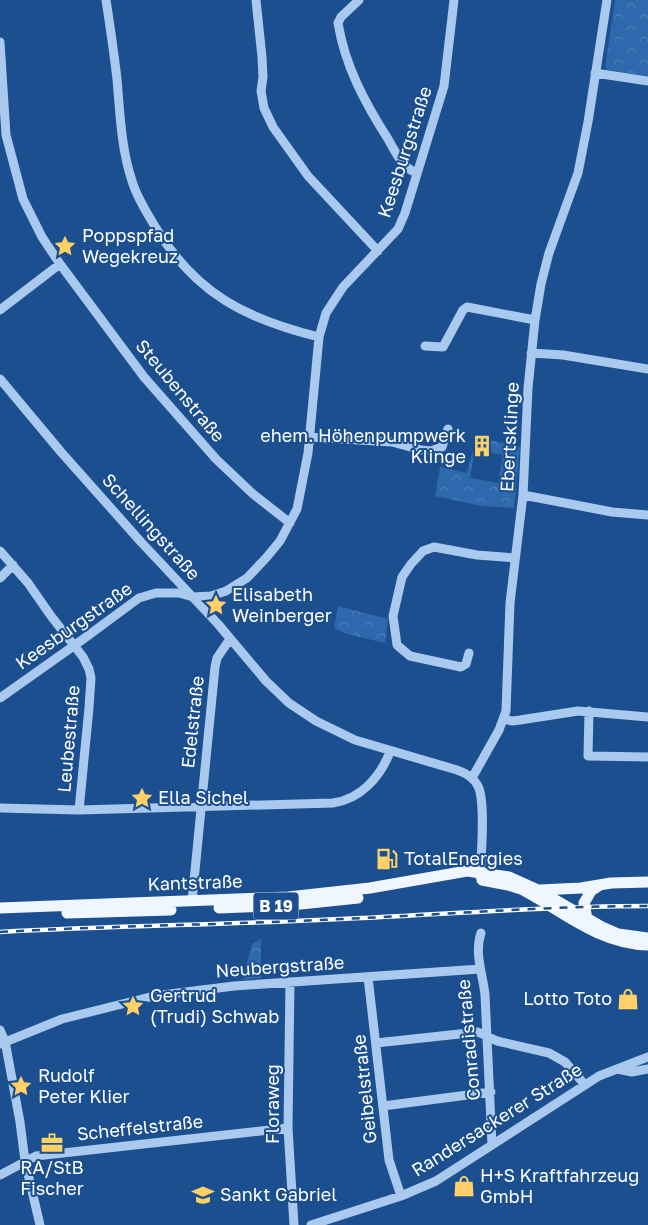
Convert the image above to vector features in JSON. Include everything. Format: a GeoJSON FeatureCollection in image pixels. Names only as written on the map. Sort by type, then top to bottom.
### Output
{"type":"FeatureCollection","features":[{"type":"Feature","properties":{"kind":"main road","name":"Kantstraße"},"geometry":{"type":"LineString","coordinates":[[0,908],[288,897],[341,892],[467,871],[480,876],[509,877],[538,890],[648,882]]}},
{"type":"Feature","properties":{"kind":"main road","name":"B 19"},"geometry":{"type":"LineString","coordinates":[[0,916],[291,905],[371,896],[480,876],[521,890],[586,922],[618,934],[648,938]]}},
{"type":"Feature","properties":{"kind":"main road"},"geometry":{"type":"LineString","coordinates":[[586,922],[584,903],[591,890],[602,884]]}},
{"type":"Feature","properties":{"kind":"main road","name":"B 19"},"geometry":{"type":"LineString","coordinates":[[538,890],[586,922],[595,933],[634,945],[648,945]]}},
{"type":"Feature","properties":{"kind":"street"},"geometry":{"type":"LineString","coordinates":[[106,0],[114,54],[124,150],[130,173],[142,204],[167,246],[181,264],[206,288],[232,305],[283,327],[318,337]]}},
{"type":"Feature","properties":{"kind":"street"},"geometry":{"type":"LineString","coordinates":[[256,0],[262,57],[263,77],[261,91],[264,108],[273,127],[308,176],[378,251]]}},
{"type":"Feature","properties":{"kind":"street"},"geometry":{"type":"LineString","coordinates":[[359,0],[338,23],[348,62],[366,103],[402,162],[412,172],[417,173]]}},
{"type":"Feature","properties":{"kind":"street","name":"Keesburgstraße"},"geometry":{"type":"LineString","coordinates":[[0,698],[139,598],[166,592],[193,597],[211,596],[226,591],[247,578],[280,541],[297,509],[304,478],[310,437],[318,337],[326,313],[343,287],[398,229],[405,213],[444,86],[454,0]]}},
{"type":"Feature","properties":{"kind":"street","name":"Ebertsklinge"},"geometry":{"type":"LineString","coordinates":[[472,778],[504,719],[507,705],[510,603],[523,496],[527,403],[535,320],[549,253],[577,177],[588,122],[607,0]]}},
{"type":"Feature","properties":{"kind":"street","name":"Steubenstraße"},"geometry":{"type":"LineString","coordinates":[[0,42],[6,135],[23,199],[42,237],[144,377],[216,459],[253,494],[290,523]]}},
{"type":"Feature","properties":{"kind":"street"},"geometry":{"type":"LineString","coordinates":[[595,73],[648,81]]}},
{"type":"Feature","properties":{"kind":"street"},"geometry":{"type":"LineString","coordinates":[[0,310],[60,264]]}},
{"type":"Feature","properties":{"kind":"street"},"geometry":{"type":"LineString","coordinates":[[425,346],[446,349],[463,310],[467,307],[535,320]]}},
{"type":"Feature","properties":{"kind":"street"},"geometry":{"type":"LineString","coordinates":[[531,353],[563,355],[648,369]]}},
{"type":"Feature","properties":{"kind":"street","name":"Schellingstraße"},"geometry":{"type":"LineString","coordinates":[[0,378],[61,452],[276,691],[316,721],[354,740],[457,770],[472,778]]}},
{"type":"Feature","properties":{"kind":"street"},"geometry":{"type":"LineString","coordinates":[[310,437],[392,442],[421,450],[431,450],[442,447],[448,429]]}},
{"type":"Feature","properties":{"kind":"street"},"geometry":{"type":"LineString","coordinates":[[523,496],[612,512],[648,516]]}},
{"type":"Feature","properties":{"kind":"street"},"geometry":{"type":"LineString","coordinates":[[469,653],[466,664],[461,667],[446,666],[410,656],[397,644],[393,616],[402,577],[423,551],[434,547],[477,555],[515,558]]}},
{"type":"Feature","properties":{"kind":"street","name":"Leubestraße"},"geometry":{"type":"LineString","coordinates":[[0,551],[28,583],[86,662],[90,678],[90,708],[79,810]]}},
{"type":"Feature","properties":{"kind":"street"},"geometry":{"type":"LineString","coordinates":[[0,578],[13,565]]}},
{"type":"Feature","properties":{"kind":"street","name":"Edelstraße"},"geometry":{"type":"LineString","coordinates":[[192,901],[215,667],[218,658],[230,639]]}},
{"type":"Feature","properties":{"kind":"street"},"geometry":{"type":"LineString","coordinates":[[588,711],[588,756],[648,757]]}},
{"type":"Feature","properties":{"kind":"street"},"geometry":{"type":"LineString","coordinates":[[504,719],[512,721],[588,711],[648,717]]}},
{"type":"Feature","properties":{"kind":"street"},"geometry":{"type":"LineString","coordinates":[[0,808],[79,810],[319,805],[346,802],[370,785],[390,752]]}},
{"type":"Feature","properties":{"kind":"street"},"geometry":{"type":"LineString","coordinates":[[472,778],[478,786],[482,800],[480,876]]}},
{"type":"Feature","properties":{"kind":"street","name":"Conradistraße"},"geometry":{"type":"LineString","coordinates":[[481,933],[480,969],[484,980],[488,1036],[492,1145]]}},
{"type":"Feature","properties":{"kind":"street","name":"Neubergstraße"},"geometry":{"type":"LineString","coordinates":[[2,1042],[62,1019],[154,996],[290,982],[480,969]]}},
{"type":"Feature","properties":{"kind":"street","name":"Geibelstraße"},"geometry":{"type":"LineString","coordinates":[[368,977],[389,1160],[401,1196]]}},
{"type":"Feature","properties":{"kind":"street","name":"Floraweg"},"geometry":{"type":"LineString","coordinates":[[290,982],[288,1128],[294,1225]]}},
{"type":"Feature","properties":{"kind":"street"},"geometry":{"type":"LineString","coordinates":[[0,1030],[20,1122],[25,1161],[40,1225]]}},
{"type":"Feature","properties":{"kind":"street"},"geometry":{"type":"LineString","coordinates":[[376,1043],[478,1032],[498,1041],[549,1053],[565,1062],[585,1085]]}},
{"type":"Feature","properties":{"kind":"street","name":"Randersackerer Straße"},"geometry":{"type":"LineString","coordinates":[[311,1225],[401,1196],[436,1180],[585,1085],[614,1069],[648,1057]]}},
{"type":"Feature","properties":{"kind":"street"},"geometry":{"type":"LineString","coordinates":[[614,1069],[632,1072],[648,1069]]}},
{"type":"Feature","properties":{"kind":"street"},"geometry":{"type":"LineString","coordinates":[[382,1106],[491,1092]]}},
{"type":"Feature","properties":{"kind":"street","name":"Scheffelstraße"},"geometry":{"type":"LineString","coordinates":[[0,1175],[36,1156],[288,1128]]}},
{"type":"Feature","properties":{"kind":"green space"},"geometry":{"type":"Polygon","coordinates":[[[615,0],[648,0],[648,76],[607,70],[605,67],[615,0]]]}},
{"type":"Feature","properties":{"kind":"green space"},"geometry":{"type":"Polygon","coordinates":[[[477,437],[520,447],[514,508],[482,506],[435,496],[440,467],[467,473],[477,437]],[[475,450],[470,478],[498,483],[503,455],[475,450]]]}},
{"type":"Feature","properties":{"kind":"green space"},"geometry":{"type":"Polygon","coordinates":[[[338,606],[388,619],[385,643],[347,634],[334,628],[338,606]]]}},
{"type":"Feature","properties":{"kind":"green space"},"geometry":{"type":"Polygon","coordinates":[[[261,939],[261,978],[243,980],[252,944],[261,939]]]}},
{"type":"Feature","properties":{"kind":"railway"},"geometry":{"type":"LineString","coordinates":[[0,932],[648,906]]}},
{"type":"Feature","properties":{"kind":"place","name":"Poppspfad Wegekreuz"},"geometry":{"type":"Point","coordinates":[65,246]}},
{"type":"Feature","properties":{"kind":"place","name":"ehem. Höhenpumpwerk Klinge"},"geometry":{"type":"Point","coordinates":[482,446]}},
{"type":"Feature","properties":{"kind":"place","name":"Elisabeth Weinberger"},"geometry":{"type":"Point","coordinates":[216,605]}},
{"type":"Feature","properties":{"kind":"place","name":"Ella Sichel"},"geometry":{"type":"Point","coordinates":[142,798]}},
{"type":"Feature","properties":{"kind":"place","name":"TotalEnergies"},"geometry":{"type":"Point","coordinates":[387,859]}},
{"type":"Feature","properties":{"kind":"place","name":"Lotto Toto"},"geometry":{"type":"Point","coordinates":[628,999]}},
{"type":"Feature","properties":{"kind":"place","name":"Gertrud (Trudi) Schwab"},"geometry":{"type":"Point","coordinates":[133,1006]}},
{"type":"Feature","properties":{"kind":"place","name":"Rudolf Peter Klier"},"geometry":{"type":"Point","coordinates":[21,1086]}},
{"type":"Feature","properties":{"kind":"place","name":"RA/StB Fischer"},"geometry":{"type":"Point","coordinates":[52,1143]}},
{"type":"Feature","properties":{"kind":"place","name":"H+S Kraftfahrzeug GmbH"},"geometry":{"type":"Point","coordinates":[464,1186]}},
{"type":"Feature","properties":{"kind":"place","name":"Sankt Gabriel"},"geometry":{"type":"Point","coordinates":[203,1195]}}]}
